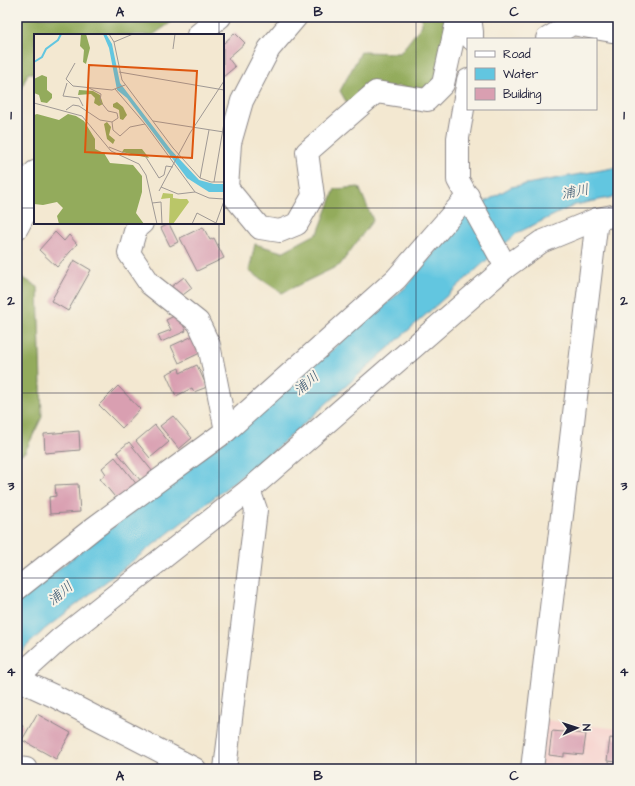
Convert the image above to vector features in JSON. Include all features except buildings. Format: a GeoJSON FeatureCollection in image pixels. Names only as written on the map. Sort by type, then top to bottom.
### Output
{"type":"FeatureCollection","features":[{"type":"Feature","properties":{"kind":"main road"},"geometry":{"type":"LineString","coordinates":[[199,34],[220,17]]}},
{"type":"Feature","properties":{"kind":"main road"},"geometry":{"type":"LineString","coordinates":[[296,17],[270,49],[242,101],[230,143],[225,190],[260,228],[280,231],[297,224],[314,196],[307,152],[376,92],[427,100],[443,84],[457,21],[460,17]]}},
{"type":"Feature","properties":{"kind":"main road"},"geometry":{"type":"LineString","coordinates":[[470,17],[472,38]]}},
{"type":"Feature","properties":{"kind":"main road"},"geometry":{"type":"LineString","coordinates":[[549,38],[572,24],[612,31]]}},
{"type":"Feature","properties":{"kind":"main road"},"geometry":{"type":"LineString","coordinates":[[467,91],[458,138],[458,180],[506,267]]}},
{"type":"Feature","properties":{"kind":"main road"},"geometry":{"type":"LineString","coordinates":[[17,193],[34,173]]}},
{"type":"Feature","properties":{"kind":"main road"},"geometry":{"type":"LineString","coordinates":[[17,228],[34,196]]}},
{"type":"Feature","properties":{"kind":"main road"},"geometry":{"type":"LineString","coordinates":[[17,589],[95,527],[226,431],[396,279],[468,196]]}},
{"type":"Feature","properties":{"kind":"main road"},"geometry":{"type":"LineString","coordinates":[[195,769],[68,703],[17,679],[60,639],[250,490],[506,267],[541,242],[597,219],[618,215]]}},
{"type":"Feature","properties":{"kind":"main road"},"geometry":{"type":"LineString","coordinates":[[532,769],[597,219]]}},
{"type":"Feature","properties":{"kind":"main road"},"geometry":{"type":"LineString","coordinates":[[141,224],[136,228],[129,253],[150,284],[198,322],[209,345],[226,431]]}},
{"type":"Feature","properties":{"kind":"main road"},"geometry":{"type":"LineString","coordinates":[[225,769],[256,510],[250,490]]}},
{"type":"Feature","properties":{"kind":"main road"},"geometry":{"type":"LineString","coordinates":[[17,768],[26,769]]}},
{"type":"Feature","properties":{"kind":"shaded area"},"geometry":{"type":"Polygon","coordinates":[[[546,720],[618,729],[618,769],[540,769],[546,720]]]}},
{"type":"Feature","properties":{"kind":"green space"},"geometry":{"type":"Polygon","coordinates":[[[17,17],[179,17],[154,34],[34,34],[34,73],[28,73],[17,99],[17,17]]]}},
{"type":"Feature","properties":{"kind":"green space"},"geometry":{"type":"Polygon","coordinates":[[[421,17],[449,17],[437,81],[422,90],[397,86],[356,119],[340,91],[361,52],[400,53],[422,25],[421,17]]]}},
{"type":"Feature","properties":{"kind":"green space"},"geometry":{"type":"Polygon","coordinates":[[[359,187],[373,220],[340,265],[282,293],[249,271],[255,244],[282,252],[318,233],[335,189],[359,187]]]}},
{"type":"Feature","properties":{"kind":"green space"},"geometry":{"type":"Polygon","coordinates":[[[18,275],[38,287],[42,417],[25,452],[17,456],[18,275]]]}},
{"type":"Feature","properties":{"kind":"water","name":"浦川"},"geometry":{"type":"Polygon","coordinates":[[[618,167],[618,196],[575,205],[517,233],[270,454],[45,629],[17,655],[17,601],[232,435],[406,287],[466,213],[511,187],[618,167]]]}}]}
